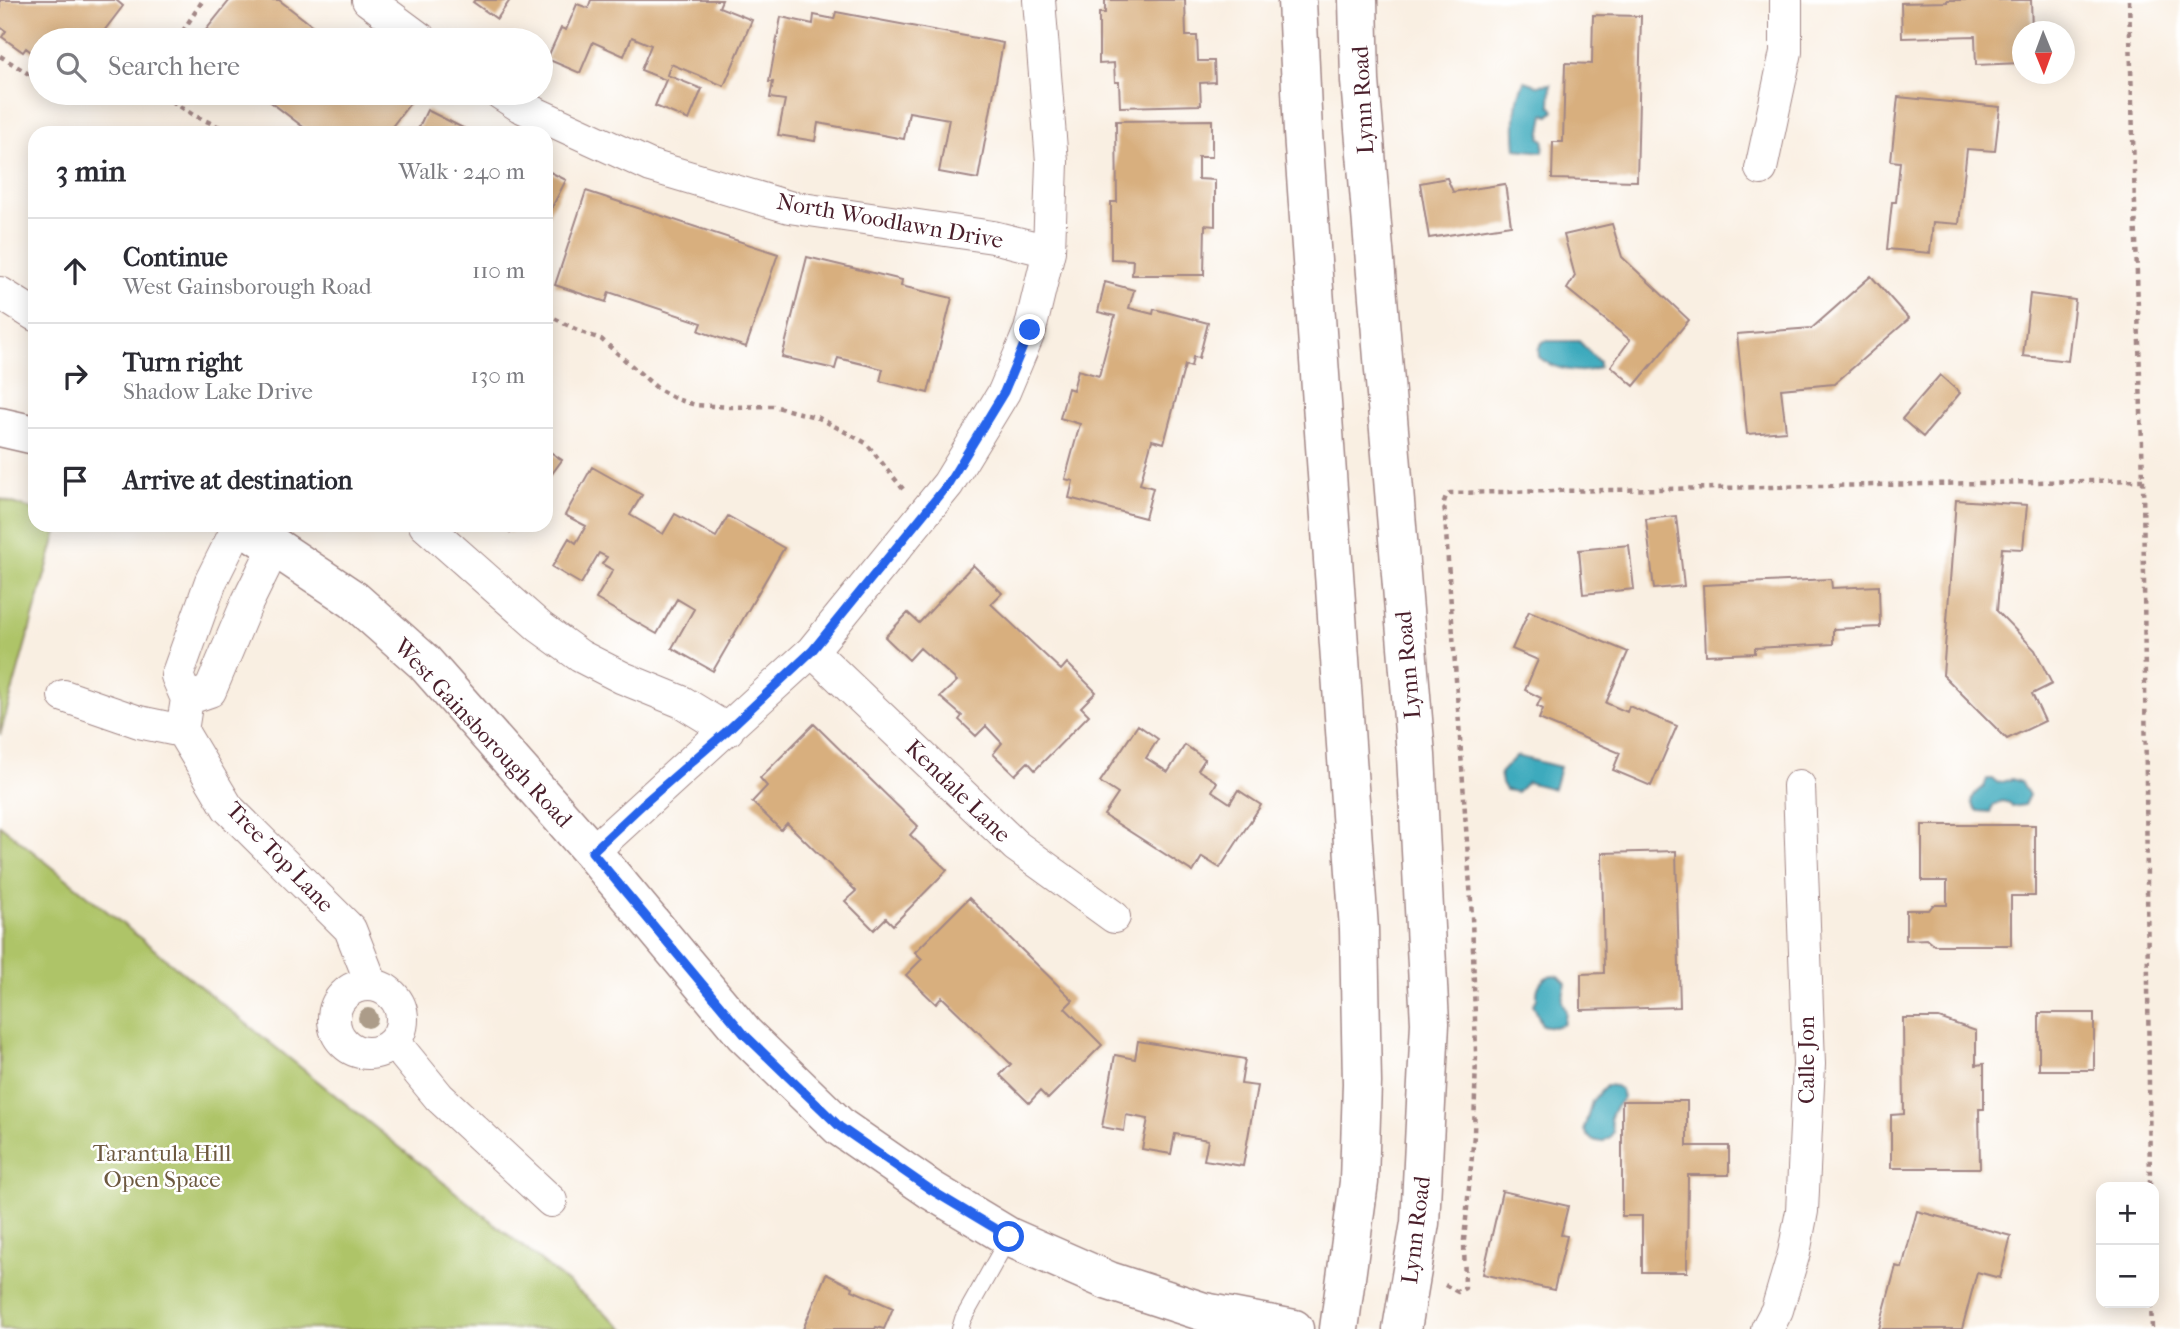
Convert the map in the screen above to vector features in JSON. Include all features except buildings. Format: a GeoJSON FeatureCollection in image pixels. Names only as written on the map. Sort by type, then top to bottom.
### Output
{"type":"FeatureCollection","features":[{"type":"Feature","properties":{"kind":"main road"},"geometry":{"type":"LineString","coordinates":[[1297,0],[1304,147],[1360,929],[1362,1083],[1359,1182],[1339,1329]]}},
{"type":"Feature","properties":{"kind":"main road","name":"Lynn Road"},"geometry":{"type":"LineString","coordinates":[[1358,0],[1361,95],[1416,755],[1430,1023],[1420,1223],[1403,1328]]}},
{"type":"Feature","properties":{"kind":"main road"},"geometry":{"type":"LineString","coordinates":[[0,427],[28,433]]}},
{"type":"Feature","properties":{"kind":"main road","name":"West Gainsborough Road"},"geometry":{"type":"LineString","coordinates":[[252,532],[354,600],[424,662],[592,852],[744,1034],[840,1127],[931,1190],[1009,1237],[1109,1282],[1204,1312],[1294,1329]]}},
{"type":"Feature","properties":{"kind":"street"},"geometry":{"type":"LineString","coordinates":[[368,0],[406,28]]}},
{"type":"Feature","properties":{"kind":"street"},"geometry":{"type":"LineString","coordinates":[[592,852],[812,651],[948,484],[1004,392],[1030,330],[1049,251],[1052,162],[1038,0]]}},
{"type":"Feature","properties":{"kind":"street"},"geometry":{"type":"LineString","coordinates":[[1761,169],[1786,52],[1786,0]]}},
{"type":"Feature","properties":{"kind":"street","name":"North Woodlawn Drive"},"geometry":{"type":"LineString","coordinates":[[518,105],[651,166],[789,207],[993,237],[1049,251]]}},
{"type":"Feature","properties":{"kind":"street"},"geometry":{"type":"LineString","coordinates":[[0,293],[28,311]]}},
{"type":"Feature","properties":{"kind":"street"},"geometry":{"type":"LineString","coordinates":[[64,696],[139,722],[182,731],[187,699],[177,676],[211,581],[236,532]]}},
{"type":"Feature","properties":{"kind":"street"},"geometry":{"type":"LineString","coordinates":[[433,532],[540,627],[580,656],[623,678],[682,702],[728,730]]}},
{"type":"Feature","properties":{"kind":"street"},"geometry":{"type":"LineString","coordinates":[[187,699],[210,691],[247,603],[275,546]]}},
{"type":"Feature","properties":{"kind":"street","name":"Kendale Lane"},"geometry":{"type":"LineString","coordinates":[[812,651],[1016,846],[1114,917]]}},
{"type":"Feature","properties":{"kind":"street","name":"Tree Top Lane"},"geometry":{"type":"LineString","coordinates":[[182,731],[228,808],[350,929],[372,985]]}},
{"type":"Feature","properties":{"kind":"street","name":"Calle Jon"},"geometry":{"type":"LineString","coordinates":[[1768,1329],[1777,1310],[1794,1253],[1802,1211],[1809,1064],[1799,786]]}},
{"type":"Feature","properties":{"kind":"street"},"geometry":{"type":"LineString","coordinates":[[372,985],[391,994],[402,1012],[399,1033],[394,1042],[373,1053],[351,1048],[342,1041],[336,1031],[334,1019],[341,998],[350,990],[372,985]]}},
{"type":"Feature","properties":{"kind":"street"},"geometry":{"type":"LineString","coordinates":[[394,1042],[439,1097],[551,1201]]}},
{"type":"Feature","properties":{"kind":"lane"},"geometry":{"type":"LineString","coordinates":[[960,1329],[1009,1237]]}},
{"type":"Feature","properties":{"kind":"path"},"geometry":{"type":"LineString","coordinates":[[185,28],[203,0]]}},
{"type":"Feature","properties":{"kind":"path"},"geometry":{"type":"LineString","coordinates":[[2129,0],[2143,480],[2150,1182]]}},
{"type":"Feature","properties":{"kind":"path"},"geometry":{"type":"LineString","coordinates":[[0,56],[28,74]]}},
{"type":"Feature","properties":{"kind":"path"},"geometry":{"type":"LineString","coordinates":[[178,105],[217,126]]}},
{"type":"Feature","properties":{"kind":"path"},"geometry":{"type":"LineString","coordinates":[[553,318],[601,340],[657,388],[676,399],[707,406],[773,406],[819,418],[866,443],[923,514]]}},
{"type":"Feature","properties":{"kind":"path"},"geometry":{"type":"LineString","coordinates":[[1444,1285],[1458,1292],[1465,1288],[1464,1240],[1474,1135],[1475,1052],[1472,916],[1444,502],[1446,496],[1450,493],[2143,480]]}},
{"type":"Feature","properties":{"kind":"path"},"geometry":{"type":"LineString","coordinates":[[2151,1308],[2152,1329]]}},
{"type":"Feature","properties":{"kind":"green space"},"geometry":{"type":"Polygon","coordinates":[[[0,499],[28,508],[28,532],[57,532],[0,735],[0,499]]]}},
{"type":"Feature","properties":{"kind":"green space","name":"Tarantula Hill Open Space"},"geometry":{"type":"Polygon","coordinates":[[[0,825],[625,1329],[0,1329],[0,825]]]}},
{"type":"Feature","properties":{"kind":"water"},"geometry":{"type":"Polygon","coordinates":[[[1525,81],[1537,85],[1551,84],[1550,105],[1554,111],[1549,116],[1544,114],[1540,138],[1544,140],[1543,152],[1516,149],[1516,106],[1525,81]]]}},
{"type":"Feature","properties":{"kind":"water"},"geometry":{"type":"Polygon","coordinates":[[[1544,341],[1579,341],[1599,362],[1599,367],[1576,371],[1552,365],[1539,357],[1539,348],[1544,341]]]}},
{"type":"Feature","properties":{"kind":"water"},"geometry":{"type":"Polygon","coordinates":[[[1516,756],[1560,767],[1554,789],[1527,782],[1517,792],[1506,790],[1500,773],[1516,756]]]}},
{"type":"Feature","properties":{"kind":"water"},"geometry":{"type":"Polygon","coordinates":[[[1987,779],[1998,783],[2012,779],[2021,782],[2029,795],[2024,805],[2012,807],[2010,803],[2002,801],[1994,805],[1990,812],[1978,811],[1972,800],[1977,791],[1984,787],[1987,779]]]}},
{"type":"Feature","properties":{"kind":"water"},"geometry":{"type":"Polygon","coordinates":[[[1552,975],[1559,976],[1566,983],[1562,1001],[1566,1012],[1564,1024],[1554,1027],[1542,1025],[1533,1004],[1537,999],[1540,984],[1552,975]]]}},
{"type":"Feature","properties":{"kind":"water"},"geometry":{"type":"Polygon","coordinates":[[[1607,1085],[1621,1090],[1623,1098],[1610,1119],[1613,1132],[1602,1142],[1591,1138],[1584,1129],[1592,1101],[1607,1085]]]}},
{"type":"Feature","properties":{"kind":"route"},"geometry":{"type":"LineString","coordinates":[[1009,1237],[931,1190],[840,1127],[744,1034],[592,852],[812,651],[948,484],[1004,392],[1030,330]]}}]}
